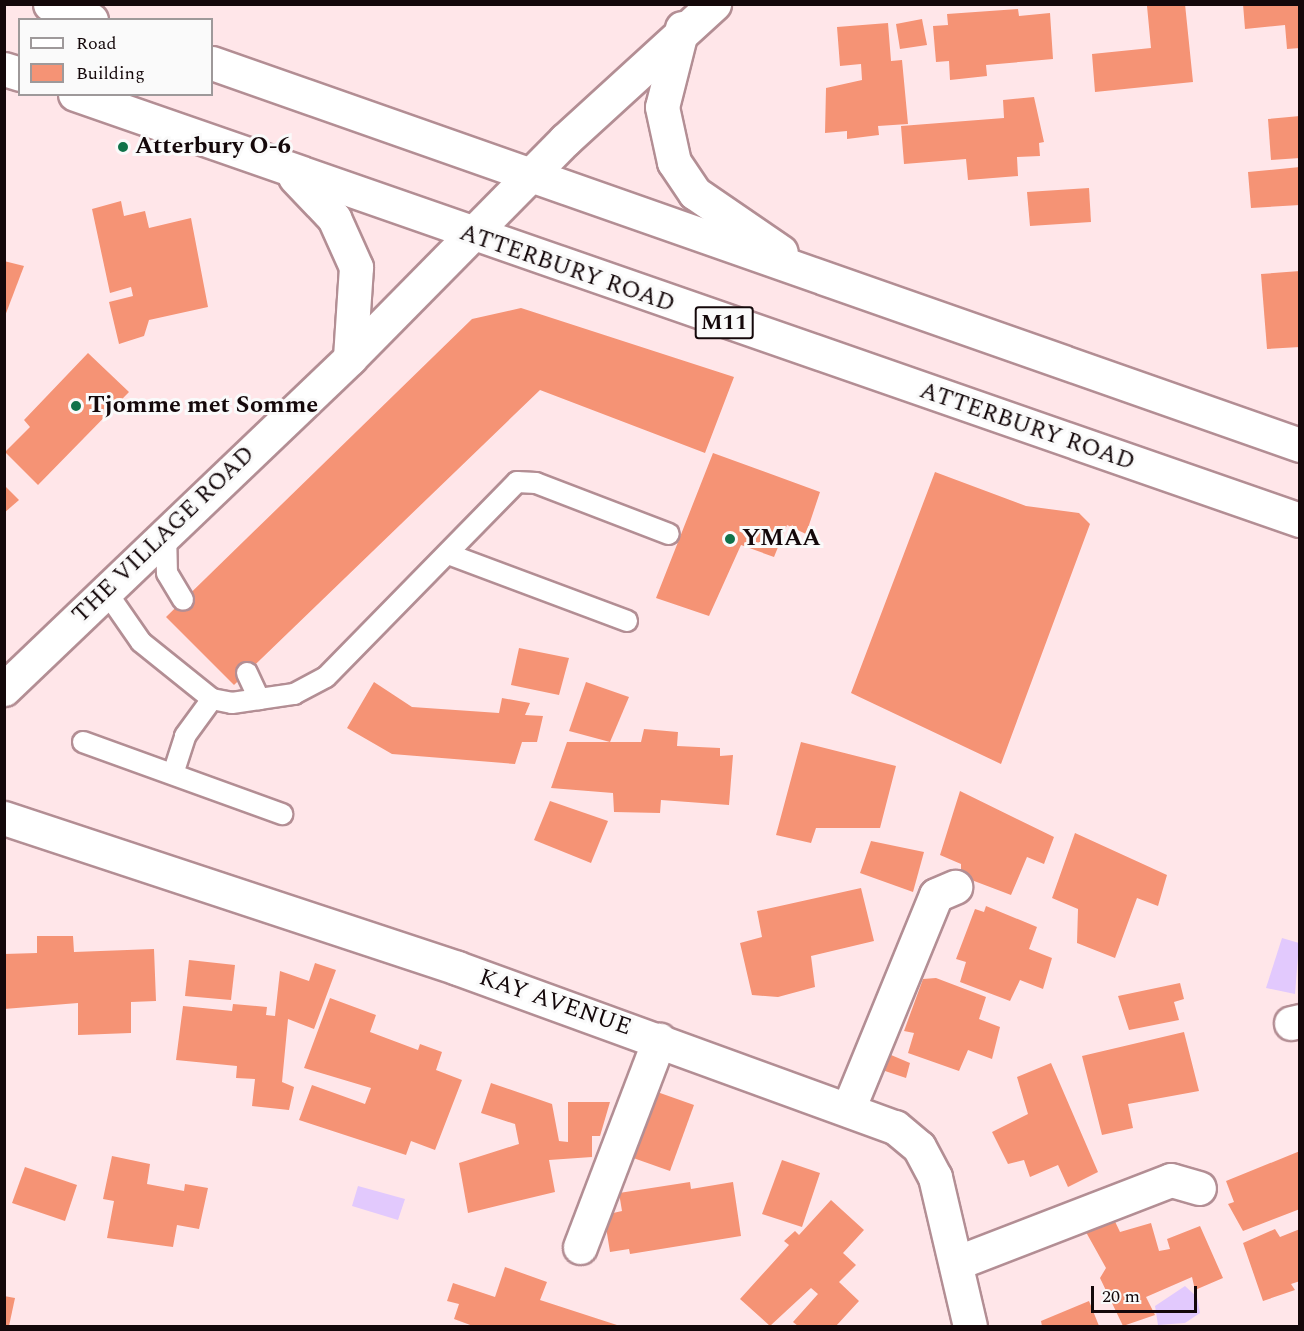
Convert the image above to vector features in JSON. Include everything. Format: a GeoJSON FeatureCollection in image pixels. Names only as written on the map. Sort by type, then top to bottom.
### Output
{"type":"FeatureCollection","features":[{"type":"Feature","properties":{"kind":"main road"},"geometry":{"type":"LineString","coordinates":[[50,4],[86,18]]}},
{"type":"Feature","properties":{"kind":"main road","name":"THE VILLAGE ROAD"},"geometry":{"type":"LineString","coordinates":[[4,690],[166,532],[350,358],[528,177],[682,28],[714,4]]}},
{"type":"Feature","properties":{"kind":"main road"},"geometry":{"type":"LineString","coordinates":[[682,28],[662,107],[674,162],[695,193],[723,214],[859,293]]}},
{"type":"Feature","properties":{"kind":"main road"},"geometry":{"type":"LineString","coordinates":[[213,63],[528,177],[1299,445]]}},
{"type":"Feature","properties":{"kind":"main road","name":"ATTERBURY ROAD"},"geometry":{"type":"LineString","coordinates":[[81,96],[471,236],[1299,520]]}},
{"type":"Feature","properties":{"kind":"main road"},"geometry":{"type":"LineString","coordinates":[[290,171],[317,197],[349,244],[358,287],[350,358]]}},
{"type":"Feature","properties":{"kind":"main road","name":"KAY AVENUE"},"geometry":{"type":"LineString","coordinates":[[4,818],[208,882],[849,1107],[895,1127],[919,1147],[942,1198],[970,1326]]}},
{"type":"Feature","properties":{"kind":"main road"},"geometry":{"type":"LineString","coordinates":[[849,1107],[936,895],[955,887]]}},
{"type":"Feature","properties":{"kind":"main road"},"geometry":{"type":"LineString","coordinates":[[580,1246],[659,1040]]}},
{"type":"Feature","properties":{"kind":"main road"},"geometry":{"type":"LineString","coordinates":[[956,1263],[1171,1180],[1199,1188]]}},
{"type":"Feature","properties":{"kind":"lane"},"geometry":{"type":"LineString","coordinates":[[105,591],[141,642],[212,699],[260,699],[294,694],[326,677],[448,554],[509,487],[525,480],[669,534]]}},
{"type":"Feature","properties":{"kind":"lane"},"geometry":{"type":"LineString","coordinates":[[166,532],[166,573],[183,600]]}},
{"type":"Feature","properties":{"kind":"lane"},"geometry":{"type":"LineString","coordinates":[[448,554],[627,621]]}},
{"type":"Feature","properties":{"kind":"lane"},"geometry":{"type":"LineString","coordinates":[[247,673],[260,699]]}},
{"type":"Feature","properties":{"kind":"lane"},"geometry":{"type":"LineString","coordinates":[[172,774],[185,736],[212,699]]}},
{"type":"Feature","properties":{"kind":"lane"},"geometry":{"type":"LineString","coordinates":[[83,742],[282,814]]}},
{"type":"Feature","properties":{"kind":"shaded area"},"geometry":{"type":"Polygon","coordinates":[[[1282,938],[1299,943],[1295,994],[1266,988],[1282,938]]]}},
{"type":"Feature","properties":{"kind":"shaded area"},"geometry":{"type":"Polygon","coordinates":[[[358,1186],[405,1199],[398,1220],[352,1206],[358,1186]]]}},
{"type":"Feature","properties":{"kind":"shaded area"},"geometry":{"type":"Polygon","coordinates":[[[1185,1286],[1197,1297],[1200,1313],[1185,1323],[1158,1325],[1155,1306],[1185,1286]]]}},
{"type":"Feature","properties":{"kind":"building"},"geometry":{"type":"Polygon","coordinates":[[[1185,4],[1193,82],[1095,92],[1092,54],[1151,48],[1147,6],[1185,4]]]}},
{"type":"Feature","properties":{"kind":"building"},"geometry":{"type":"Polygon","coordinates":[[[1243,4],[1300,4],[1300,48],[1287,49],[1285,25],[1245,29],[1243,4]]]}},
{"type":"Feature","properties":{"kind":"building"},"geometry":{"type":"Polygon","coordinates":[[[1018,9],[1019,16],[1050,13],[1053,59],[986,65],[987,76],[950,80],[949,61],[936,62],[933,26],[948,25],[947,14],[1018,9]]]}},
{"type":"Feature","properties":{"kind":"building"},"geometry":{"type":"Polygon","coordinates":[[[922,19],[927,45],[900,49],[896,24],[922,19]]]}},
{"type":"Feature","properties":{"kind":"building"},"geometry":{"type":"Polygon","coordinates":[[[888,23],[891,61],[902,60],[908,124],[878,126],[879,135],[847,139],[847,131],[825,133],[826,88],[862,80],[861,64],[840,66],[837,27],[888,23]]]}},
{"type":"Feature","properties":{"kind":"building"},"geometry":{"type":"Polygon","coordinates":[[[1034,97],[1044,142],[1039,143],[1040,156],[1017,157],[1018,176],[968,180],[966,159],[904,164],[901,126],[1004,118],[1003,100],[1034,97]]]}},
{"type":"Feature","properties":{"kind":"building"},"geometry":{"type":"Polygon","coordinates":[[[1300,116],[1300,158],[1271,160],[1268,119],[1300,116]]]}},
{"type":"Feature","properties":{"kind":"building"},"geometry":{"type":"Polygon","coordinates":[[[1300,167],[1300,205],[1251,208],[1248,172],[1300,167]]]}},
{"type":"Feature","properties":{"kind":"building"},"geometry":{"type":"Polygon","coordinates":[[[1089,188],[1091,222],[1030,226],[1027,192],[1089,188]]]}},
{"type":"Feature","properties":{"kind":"building"},"geometry":{"type":"Polygon","coordinates":[[[121,201],[124,216],[145,211],[149,228],[191,218],[208,307],[149,320],[144,336],[119,344],[109,302],[133,296],[131,287],[110,293],[92,209],[121,201]]]}},
{"type":"Feature","properties":{"kind":"building"},"geometry":{"type":"Polygon","coordinates":[[[4,261],[24,266],[5,316],[4,316],[4,261]]]}},
{"type":"Feature","properties":{"kind":"building"},"geometry":{"type":"Polygon","coordinates":[[[1300,271],[1300,347],[1267,349],[1261,274],[1300,271]]]}},
{"type":"Feature","properties":{"kind":"building"},"geometry":{"type":"Polygon","coordinates":[[[521,308],[734,377],[705,453],[540,390],[234,685],[166,617],[472,319],[521,308]]]}},
{"type":"Feature","properties":{"kind":"building","name":"Tjomme met Somme"},"geometry":{"type":"Polygon","coordinates":[[[88,353],[129,392],[38,485],[5,452],[30,427],[24,420],[88,353]]]}},
{"type":"Feature","properties":{"kind":"building","name":"YMAA"},"geometry":{"type":"Polygon","coordinates":[[[713,453],[820,492],[806,534],[787,525],[774,557],[741,545],[709,616],[656,598],[713,453]]]}},
{"type":"Feature","properties":{"kind":"building"},"geometry":{"type":"Polygon","coordinates":[[[935,472],[1026,506],[1079,513],[1090,524],[1001,764],[851,693],[935,472]]]}},
{"type":"Feature","properties":{"kind":"building"},"geometry":{"type":"Polygon","coordinates":[[[4,485],[19,500],[4,513],[4,485]]]}},
{"type":"Feature","properties":{"kind":"building"},"geometry":{"type":"Polygon","coordinates":[[[519,648],[569,658],[559,695],[511,685],[519,648]]]}},
{"type":"Feature","properties":{"kind":"building"},"geometry":{"type":"Polygon","coordinates":[[[374,682],[412,707],[499,713],[502,698],[530,703],[525,715],[543,716],[537,742],[522,742],[515,764],[392,754],[347,728],[374,682]]]}},
{"type":"Feature","properties":{"kind":"building"},"geometry":{"type":"Polygon","coordinates":[[[586,682],[629,697],[610,742],[569,731],[586,682]]]}},
{"type":"Feature","properties":{"kind":"building"},"geometry":{"type":"Polygon","coordinates":[[[644,729],[678,732],[677,746],[720,748],[720,756],[733,755],[729,805],[661,800],[660,813],[614,812],[613,793],[551,788],[567,742],[641,742],[644,729]]]}},
{"type":"Feature","properties":{"kind":"building"},"geometry":{"type":"Polygon","coordinates":[[[801,742],[896,766],[880,828],[816,828],[811,843],[776,835],[801,742]]]}},
{"type":"Feature","properties":{"kind":"building"},"geometry":{"type":"Polygon","coordinates":[[[960,791],[1054,837],[1044,864],[1027,857],[1011,895],[961,876],[961,864],[940,855],[960,791]]]}},
{"type":"Feature","properties":{"kind":"building"},"geometry":{"type":"Polygon","coordinates":[[[550,801],[608,821],[591,863],[534,840],[550,801]]]}},
{"type":"Feature","properties":{"kind":"building"},"geometry":{"type":"Polygon","coordinates":[[[1075,833],[1167,875],[1158,906],[1137,898],[1115,958],[1077,943],[1078,909],[1052,898],[1075,833]]]}},
{"type":"Feature","properties":{"kind":"building"},"geometry":{"type":"Polygon","coordinates":[[[871,841],[924,852],[913,892],[860,873],[871,841]]]}},
{"type":"Feature","properties":{"kind":"building"},"geometry":{"type":"Polygon","coordinates":[[[861,888],[874,941],[811,956],[815,987],[778,997],[752,995],[740,943],[762,937],[757,911],[861,888]]]}},
{"type":"Feature","properties":{"kind":"building"},"geometry":{"type":"Polygon","coordinates":[[[986,906],[1037,927],[1029,949],[1052,958],[1043,989],[1020,980],[1010,1001],[960,982],[966,962],[956,959],[975,909],[984,912],[986,906]]]}},
{"type":"Feature","properties":{"kind":"building"},"geometry":{"type":"Polygon","coordinates":[[[37,936],[73,936],[74,952],[154,949],[156,1001],[131,1002],[131,1033],[78,1035],[78,1003],[4,1009],[4,954],[37,953],[37,936]]]}},
{"type":"Feature","properties":{"kind":"building"},"geometry":{"type":"Polygon","coordinates":[[[189,960],[235,965],[231,1000],[185,996],[189,960]]]}},
{"type":"Feature","properties":{"kind":"building"},"geometry":{"type":"Polygon","coordinates":[[[315,963],[336,970],[314,1029],[288,1019],[282,1082],[294,1087],[289,1110],[252,1106],[255,1079],[236,1078],[237,1066],[176,1060],[183,1006],[232,1011],[233,1004],[267,1007],[266,1015],[275,1016],[280,971],[309,981],[315,963]]]}},
{"type":"Feature","properties":{"kind":"building"},"geometry":{"type":"Polygon","coordinates":[[[936,978],[986,997],[979,1019],[1000,1027],[992,1059],[968,1050],[959,1071],[908,1053],[914,1033],[904,1031],[923,979],[936,978]]]}},
{"type":"Feature","properties":{"kind":"building"},"geometry":{"type":"Polygon","coordinates":[[[1180,983],[1184,999],[1174,1002],[1179,1020],[1129,1030],[1118,996],[1180,983]]]}},
{"type":"Feature","properties":{"kind":"building"},"geometry":{"type":"Polygon","coordinates":[[[330,998],[376,1015],[370,1032],[418,1050],[420,1044],[442,1052],[436,1070],[462,1080],[435,1150],[411,1141],[406,1155],[299,1120],[312,1085],[365,1104],[371,1088],[304,1068],[330,998]]]}},
{"type":"Feature","properties":{"kind":"building"},"geometry":{"type":"Polygon","coordinates":[[[1184,1032],[1199,1091],[1128,1104],[1133,1128],[1102,1135],[1082,1056],[1184,1032]]]}},
{"type":"Feature","properties":{"kind":"building"},"geometry":{"type":"Polygon","coordinates":[[[884,1052],[910,1063],[906,1078],[879,1069],[884,1052]]]}},
{"type":"Feature","properties":{"kind":"building"},"geometry":{"type":"Polygon","coordinates":[[[1051,1063],[1098,1172],[1068,1187],[1058,1165],[1030,1177],[1024,1160],[1008,1164],[992,1132],[1028,1114],[1017,1077],[1051,1063]]]}},
{"type":"Feature","properties":{"kind":"building"},"geometry":{"type":"Polygon","coordinates":[[[491,1083],[552,1104],[559,1141],[568,1142],[568,1102],[610,1102],[600,1136],[592,1136],[592,1157],[549,1160],[555,1192],[468,1213],[459,1163],[519,1144],[515,1124],[481,1113],[491,1083]]]}},
{"type":"Feature","properties":{"kind":"building"},"geometry":{"type":"Polygon","coordinates":[[[646,1088],[694,1105],[670,1171],[622,1154],[646,1088]]]}},
{"type":"Feature","properties":{"kind":"building"},"geometry":{"type":"Polygon","coordinates":[[[1300,1151],[1300,1209],[1243,1231],[1228,1204],[1234,1202],[1226,1181],[1300,1151]]]}},
{"type":"Feature","properties":{"kind":"building"},"geometry":{"type":"Polygon","coordinates":[[[112,1156],[150,1164],[147,1184],[184,1191],[185,1184],[208,1188],[199,1229],[177,1225],[173,1247],[107,1238],[114,1201],[103,1199],[112,1156]]]}},
{"type":"Feature","properties":{"kind":"building"},"geometry":{"type":"Polygon","coordinates":[[[782,1160],[820,1173],[802,1227],[762,1214],[782,1160]]]}},
{"type":"Feature","properties":{"kind":"building"},"geometry":{"type":"Polygon","coordinates":[[[25,1167],[77,1185],[65,1221],[12,1203],[25,1167]]]}},
{"type":"Feature","properties":{"kind":"building"},"geometry":{"type":"Polygon","coordinates":[[[690,1182],[691,1189],[733,1182],[741,1236],[630,1254],[629,1249],[610,1252],[604,1215],[622,1211],[619,1193],[690,1182]]]}},
{"type":"Feature","properties":{"kind":"building"},"geometry":{"type":"Polygon","coordinates":[[[831,1200],[864,1230],[843,1253],[856,1265],[839,1282],[859,1301],[836,1326],[798,1326],[793,1322],[818,1294],[811,1288],[770,1326],[740,1299],[789,1245],[784,1241],[795,1231],[799,1235],[831,1200]]]}},
{"type":"Feature","properties":{"kind":"building"},"geometry":{"type":"Polygon","coordinates":[[[1111,1213],[1120,1232],[1151,1223],[1159,1251],[1170,1249],[1167,1239],[1200,1226],[1223,1278],[1195,1290],[1192,1277],[1146,1297],[1155,1315],[1123,1326],[1100,1278],[1106,1268],[1082,1225],[1111,1213]]]}},
{"type":"Feature","properties":{"kind":"building"},"geometry":{"type":"Polygon","coordinates":[[[1275,1229],[1280,1237],[1300,1229],[1300,1281],[1291,1284],[1295,1290],[1263,1301],[1243,1243],[1275,1229]]]}},
{"type":"Feature","properties":{"kind":"building"},"geometry":{"type":"Polygon","coordinates":[[[505,1267],[547,1282],[540,1300],[620,1326],[473,1326],[454,1319],[459,1304],[447,1301],[453,1283],[495,1297],[505,1267]]]}},
{"type":"Feature","properties":{"kind":"building"},"geometry":{"type":"Polygon","coordinates":[[[4,1296],[15,1298],[9,1326],[4,1326],[4,1296]]]}},
{"type":"Feature","properties":{"kind":"building"},"geometry":{"type":"Polygon","coordinates":[[[1089,1301],[1099,1326],[1042,1326],[1041,1321],[1089,1301]]]}},
{"type":"Feature","properties":{"kind":"place","name":"Atterbury O-6"},"geometry":{"type":"Point","coordinates":[123,147]}},
{"type":"Feature","properties":{"kind":"place","name":"Tjomme met Somme"},"geometry":{"type":"Point","coordinates":[76,406]}},
{"type":"Feature","properties":{"kind":"place","name":"YMAA"},"geometry":{"type":"Point","coordinates":[730,539]}}]}
